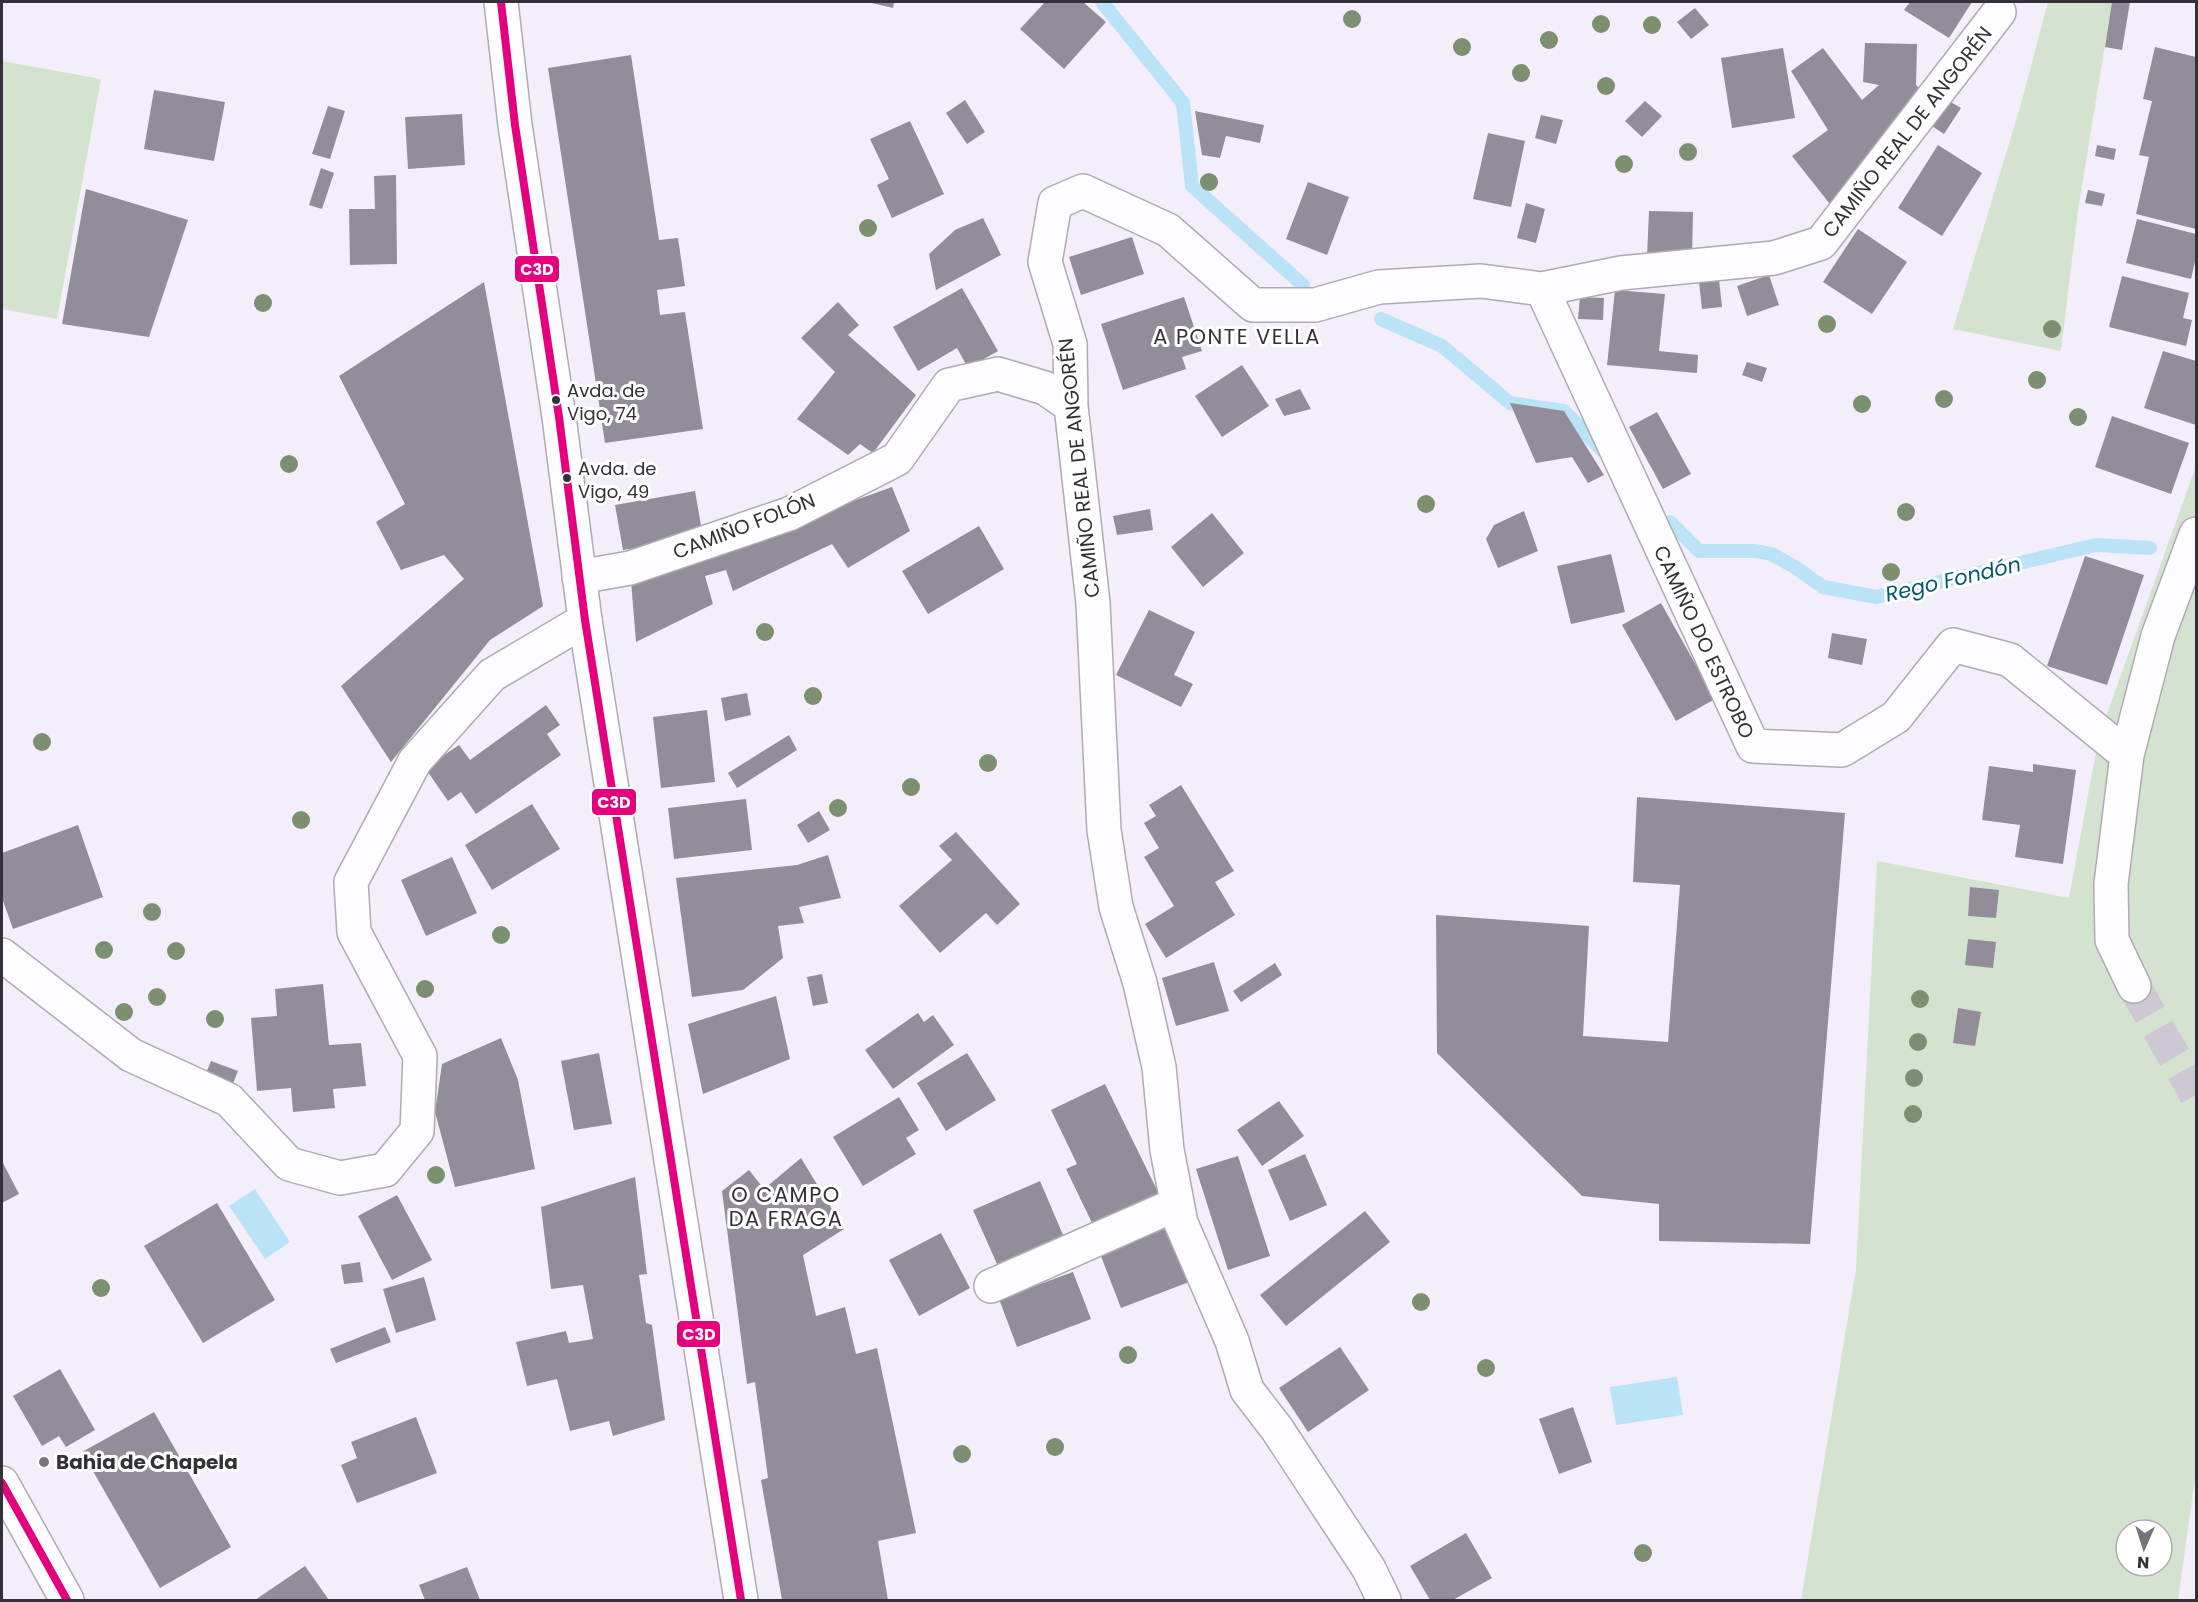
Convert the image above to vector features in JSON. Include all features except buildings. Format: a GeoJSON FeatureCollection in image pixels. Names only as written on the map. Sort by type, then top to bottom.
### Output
{"type":"FeatureCollection","features":[{"type":"Feature","properties":{"kind":"main road"},"geometry":{"type":"LineString","coordinates":[[501,2],[515,125],[560,417],[585,620],[741,1600]]}},
{"type":"Feature","properties":{"kind":"main road","name":"CAMIÑO REAL DE ANGORÉN"},"geometry":{"type":"LineString","coordinates":[[1384,1600],[1369,1569],[1277,1429],[1247,1390],[1232,1341],[1181,1223],[1167,1150],[1159,1067],[1140,983],[1116,906],[1104,830],[1093,603],[1071,406],[1070,344],[1045,262],[1055,202],[1083,191],[1168,230],[1253,305],[1315,305],[1379,287],[1481,280],[1542,290],[1621,273],[1774,258],[1821,243],[1999,12]]}},
{"type":"Feature","properties":{"kind":"main road","name":"CAMIÑO DO ESTROBO"},"geometry":{"type":"LineString","coordinates":[[1542,290],[1753,746],[1842,750],[1896,717],[1953,645],[2010,660],[2127,755]]}},
{"type":"Feature","properties":{"kind":"main road","name":"CAMIÑO FOLÓN"},"geometry":{"type":"LineString","coordinates":[[579,577],[630,568],[789,514],[897,459],[949,385],[998,374],[1046,388],[1071,406]]}},
{"type":"Feature","properties":{"kind":"main road"},"geometry":{"type":"LineString","coordinates":[[2134,986],[2112,940],[2111,884],[2127,755],[2158,636],[2196,534]]}},
{"type":"Feature","properties":{"kind":"main road"},"geometry":{"type":"LineString","coordinates":[[2,955],[131,1055],[229,1100],[289,1164],[340,1178],[385,1170],[417,1131],[420,1056],[354,932],[351,882],[415,761],[492,675],[585,620]]}},
{"type":"Feature","properties":{"kind":"main road"},"geometry":{"type":"LineString","coordinates":[[991,1286],[1177,1204]]}},
{"type":"Feature","properties":{"kind":"main road"},"geometry":{"type":"LineString","coordinates":[[2,1483],[68,1600]]}},
{"type":"Feature","properties":{"kind":"green space"},"geometry":{"type":"Polygon","coordinates":[[[2048,2],[2112,2],[2078,210],[2061,351],[1953,329],[2021,104],[2048,2]]]}},
{"type":"Feature","properties":{"kind":"green space"},"geometry":{"type":"Polygon","coordinates":[[[2,61],[101,79],[57,319],[2,309],[2,61]]]}},
{"type":"Feature","properties":{"kind":"green space"},"geometry":{"type":"Polygon","coordinates":[[[2196,466],[2196,1471],[2178,1600],[1801,1600],[1856,1269],[1877,861],[2069,898],[2099,736],[2196,466]]]}},
{"type":"Feature","properties":{"kind":"water"},"geometry":{"type":"Polygon","coordinates":[[[255,1189],[290,1242],[265,1259],[229,1206],[255,1189]]]}},
{"type":"Feature","properties":{"kind":"water"},"geometry":{"type":"Polygon","coordinates":[[[1677,1377],[1683,1415],[1616,1425],[1610,1387],[1677,1377]]]}},
{"type":"Feature","properties":{"kind":"waterway","name":"Rego Fondón"},"geometry":{"type":"LineString","coordinates":[[1102,2],[1183,103],[1192,186],[1303,285]]}},
{"type":"Feature","properties":{"kind":"waterway","name":"Rego Fondón"},"geometry":{"type":"LineString","coordinates":[[1381,319],[1442,346],[1510,403],[1564,411],[1604,452]]}},
{"type":"Feature","properties":{"kind":"waterway","name":"Rego Fondón"},"geometry":{"type":"LineString","coordinates":[[1670,522],[1699,551],[1756,551],[1771,554],[1795,567],[1823,587],[1876,597],[2096,545],[2150,548]]}},
{"type":"Feature","properties":{"kind":"tunnel"},"geometry":{"type":"LineString","coordinates":[[2134,986],[2196,1095]]}},
{"type":"Feature","properties":{"kind":"transit line","name":"C3D"},"geometry":{"type":"LineString","coordinates":[[501,2],[515,125],[559,417],[585,620],[741,1600]]}},
{"type":"Feature","properties":{"kind":"transit line","name":"C3D"},"geometry":{"type":"LineString","coordinates":[[2,1483],[67,1600]]}},
{"type":"Feature","properties":{"kind":"place","name":"Avda. de Vigo, 74"},"geometry":{"type":"Point","coordinates":[556,400]}},
{"type":"Feature","properties":{"kind":"place","name":"Avda. de Vigo, 49"},"geometry":{"type":"Point","coordinates":[567,478]}},
{"type":"Feature","properties":{"kind":"place","name":"Bahia de Chapela"},"geometry":{"type":"Point","coordinates":[44,1462]}},
{"type":"Feature","properties":{"kind":"district","name":"A PONTE VELLA"},"geometry":{"type":"Point","coordinates":[1237,336]}},
{"type":"Feature","properties":{"kind":"district","name":"O CAMPO DA FRAGA"},"geometry":{"type":"Point","coordinates":[786,1206]}}]}
